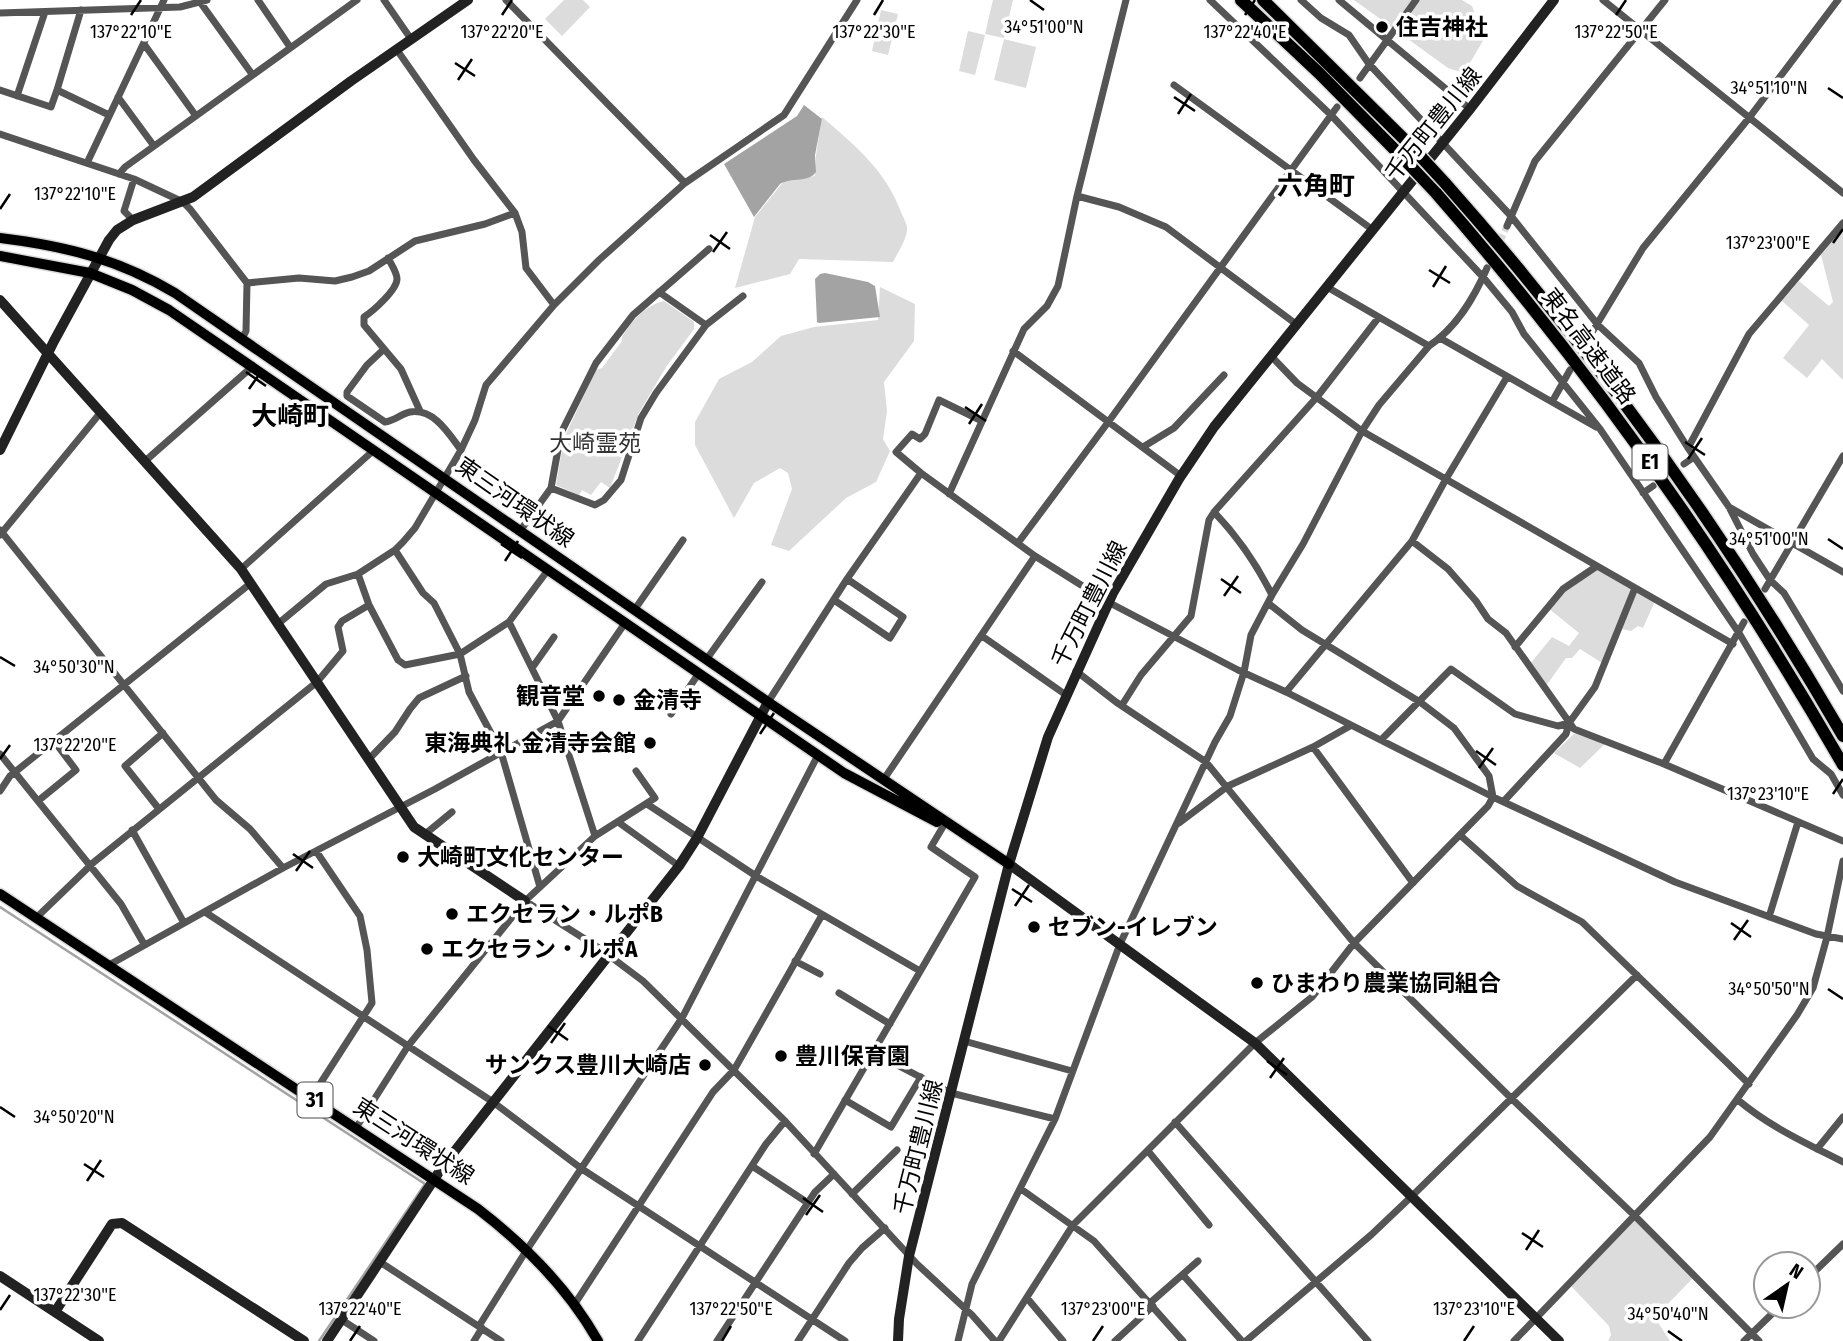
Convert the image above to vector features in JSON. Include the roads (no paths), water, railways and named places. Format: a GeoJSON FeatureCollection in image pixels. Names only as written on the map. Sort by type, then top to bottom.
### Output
{"type":"FeatureCollection","features":[{"type":"Feature","properties":{"kind":"highway","name":"東名高速道路"},"geometry":{"type":"LineString","coordinates":[[1241,0],[1319,73],[1401,156],[1528,301],[1656,470],[1766,636],[1843,765]]}},
{"type":"Feature","properties":{"kind":"highway","name":"東名高速道路"},"geometry":{"type":"LineString","coordinates":[[1263,0],[1410,145],[1539,291],[1667,462],[1771,618],[1843,736]]}},
{"type":"Feature","properties":{"kind":"main road","name":"東三河環状線"},"geometry":{"type":"LineString","coordinates":[[0,238],[55,246],[99,257],[150,278],[445,478],[706,660],[1009,864]]}},
{"type":"Feature","properties":{"kind":"main road","name":"東三河環状線"},"geometry":{"type":"LineString","coordinates":[[0,256],[90,273],[132,289],[169,310],[863,785],[986,848]]}},
{"type":"Feature","properties":{"kind":"main road","name":"東三河環状線"},"geometry":{"type":"LineString","coordinates":[[0,894],[478,1209],[526,1251],[574,1305],[598,1341]]}},
{"type":"Feature","properties":{"kind":"street"},"geometry":{"type":"LineString","coordinates":[[258,0],[290,47]]}},
{"type":"Feature","properties":{"kind":"street"},"geometry":{"type":"LineString","coordinates":[[120,174],[252,74],[357,0]]}},
{"type":"Feature","properties":{"kind":"street"},"geometry":{"type":"LineString","coordinates":[[384,0],[411,39]]}},
{"type":"Feature","properties":{"kind":"street"},"geometry":{"type":"LineString","coordinates":[[0,450],[90,273],[117,230],[150,212],[183,202],[468,0]]}},
{"type":"Feature","properties":{"kind":"street"},"geometry":{"type":"LineString","coordinates":[[506,0],[685,183]]}},
{"type":"Feature","properties":{"kind":"street"},"geometry":{"type":"LineString","coordinates":[[279,624],[326,584],[358,574],[395,550],[415,528],[461,450],[475,420],[486,385],[554,305],[599,260],[685,183],[784,115],[857,0]]}},
{"type":"Feature","properties":{"kind":"street"},"geometry":{"type":"LineString","coordinates":[[949,494],[1024,329],[1047,306],[1058,286],[1077,196],[1126,0]]}},
{"type":"Feature","properties":{"kind":"street"},"geometry":{"type":"LineString","coordinates":[[1210,0],[1331,115],[1483,277],[1512,312],[1524,334],[1600,429],[1739,633],[1813,759],[1831,774],[1843,794]]}},
{"type":"Feature","properties":{"kind":"street"},"geometry":{"type":"LineString","coordinates":[[1301,0],[1321,18],[1349,35],[1369,64],[1511,216],[1598,325],[1639,363],[1656,397],[1729,507],[1753,554],[1770,580],[1784,593],[1843,691]]}},
{"type":"Feature","properties":{"kind":"street"},"geometry":{"type":"LineString","coordinates":[[1339,0],[1470,109]]}},
{"type":"Feature","properties":{"kind":"street"},"geometry":{"type":"LineString","coordinates":[[1360,78],[1416,0]]}},
{"type":"Feature","properties":{"kind":"street","name":"千万町豊川線"},"geometry":{"type":"LineString","coordinates":[[898,1341],[909,1256],[1009,864],[1048,737],[1108,602],[1181,476],[1214,427],[1443,143],[1554,0]]}},
{"type":"Feature","properties":{"kind":"street"},"geometry":{"type":"LineString","coordinates":[[1604,0],[1843,193]]}},
{"type":"Feature","properties":{"kind":"street"},"geometry":{"type":"LineString","coordinates":[[1507,226],[1535,161],[1665,0]]}},
{"type":"Feature","properties":{"kind":"street"},"geometry":{"type":"LineString","coordinates":[[1588,339],[1643,248],[1749,118],[1838,0]]}},
{"type":"Feature","properties":{"kind":"street"},"geometry":{"type":"LineString","coordinates":[[0,13],[162,4],[180,7],[204,1],[252,74]]}},
{"type":"Feature","properties":{"kind":"street"},"geometry":{"type":"LineString","coordinates":[[87,163],[162,4]]}},
{"type":"Feature","properties":{"kind":"street"},"geometry":{"type":"LineString","coordinates":[[0,90],[51,107],[81,10]]}},
{"type":"Feature","properties":{"kind":"street"},"geometry":{"type":"LineString","coordinates":[[17,96],[45,12]]}},
{"type":"Feature","properties":{"kind":"street"},"geometry":{"type":"LineString","coordinates":[[144,44],[196,116]]}},
{"type":"Feature","properties":{"kind":"street"},"geometry":{"type":"LineString","coordinates":[[397,50],[466,150],[515,213],[522,232],[526,268],[554,305]]}},
{"type":"Feature","properties":{"kind":"street"},"geometry":{"type":"LineString","coordinates":[[1174,85],[1373,230]]}},
{"type":"Feature","properties":{"kind":"street"},"geometry":{"type":"LineString","coordinates":[[57,90],[109,115]]}},
{"type":"Feature","properties":{"kind":"street"},"geometry":{"type":"LineString","coordinates":[[118,97],[154,146]]}},
{"type":"Feature","properties":{"kind":"street"},"geometry":{"type":"LineString","coordinates":[[1018,543],[1337,107]]}},
{"type":"Feature","properties":{"kind":"street"},"geometry":{"type":"LineString","coordinates":[[0,134],[134,179],[183,202],[247,284],[246,331],[242,339]]}},
{"type":"Feature","properties":{"kind":"street"},"geometry":{"type":"LineString","coordinates":[[133,220],[124,211],[134,179]]}},
{"type":"Feature","properties":{"kind":"street"},"geometry":{"type":"LineString","coordinates":[[1077,196],[1119,207],[1166,227],[1296,324]]}},
{"type":"Feature","properties":{"kind":"street"},"geometry":{"type":"LineString","coordinates":[[247,284],[299,278],[335,281],[369,271],[415,241],[485,224],[515,213]]}},
{"type":"Feature","properties":{"kind":"street"},"geometry":{"type":"LineString","coordinates":[[1688,448],[1749,334],[1843,223]]}},
{"type":"Feature","properties":{"kind":"street"},"geometry":{"type":"LineString","coordinates":[[520,531],[551,488],[561,433],[596,363],[633,315],[709,249]]}},
{"type":"Feature","properties":{"kind":"street"},"geometry":{"type":"LineString","coordinates":[[388,258],[397,280],[396,285],[365,317],[364,324],[401,369],[420,411],[442,425],[461,450]]}},
{"type":"Feature","properties":{"kind":"street"},"geometry":{"type":"LineString","coordinates":[[958,1341],[972,1284],[1055,1119],[1120,944],[1230,716],[1244,672],[1251,635],[1303,544],[1362,431],[1379,405],[1429,345],[1440,338],[1471,303],[1487,268]]}},
{"type":"Feature","properties":{"kind":"street"},"geometry":{"type":"LineString","coordinates":[[1327,287],[1429,345]]}},
{"type":"Feature","properties":{"kind":"street"},"geometry":{"type":"LineString","coordinates":[[659,292],[706,324]]}},
{"type":"Feature","properties":{"kind":"street"},"geometry":{"type":"LineString","coordinates":[[551,488],[595,505],[604,500],[617,486],[641,418],[656,393],[706,324],[743,296]]}},
{"type":"Feature","properties":{"kind":"street"},"geometry":{"type":"LineString","coordinates":[[0,300],[241,569],[414,827],[610,956],[643,981],[785,1121],[909,1256],[997,1341],[1073,1225],[1255,1043],[1312,997],[1354,943],[1488,806],[1493,797],[1489,776],[1454,728],[1420,702],[1302,630],[1268,603]]}},
{"type":"Feature","properties":{"kind":"street"},"geometry":{"type":"LineString","coordinates":[[1122,705],[1141,675],[1191,617],[1209,520],[1214,512],[1317,397],[1379,317]]}},
{"type":"Feature","properties":{"kind":"street"},"geometry":{"type":"LineString","coordinates":[[1440,338],[1600,429]]}},
{"type":"Feature","properties":{"kind":"street"},"geometry":{"type":"LineString","coordinates":[[383,350],[367,365],[347,392],[347,396],[385,422],[390,422],[400,415],[420,411]]}},
{"type":"Feature","properties":{"kind":"street"},"geometry":{"type":"LineString","coordinates":[[1013,351],[1181,476]]}},
{"type":"Feature","properties":{"kind":"street"},"geometry":{"type":"LineString","coordinates":[[1271,356],[1297,383],[1362,431],[1733,644]]}},
{"type":"Feature","properties":{"kind":"street"},"geometry":{"type":"LineString","coordinates":[[144,462],[253,366]]}},
{"type":"Feature","properties":{"kind":"street"},"geometry":{"type":"LineString","coordinates":[[1552,402],[1570,370]]}},
{"type":"Feature","properties":{"kind":"street"},"geometry":{"type":"LineString","coordinates":[[1143,447],[1174,428],[1224,375]]}},
{"type":"Feature","properties":{"kind":"street"},"geometry":{"type":"LineString","coordinates":[[1286,692],[1412,541],[1507,376]]}},
{"type":"Feature","properties":{"kind":"street"},"geometry":{"type":"LineString","coordinates":[[982,421],[939,400],[925,434],[920,439],[912,434],[896,452],[1035,556],[1108,602],[1174,638],[1493,797],[1675,882],[1827,937],[1843,939]]}},
{"type":"Feature","properties":{"kind":"street"},"geometry":{"type":"LineString","coordinates":[[101,412],[1,533],[198,779],[216,800],[266,845],[283,868]]}},
{"type":"Feature","properties":{"kind":"street"},"geometry":{"type":"LineString","coordinates":[[241,569],[374,450]]}},
{"type":"Feature","properties":{"kind":"street"},"geometry":{"type":"LineString","coordinates":[[1765,589],[1843,456]]}},
{"type":"Feature","properties":{"kind":"street"},"geometry":{"type":"LineString","coordinates":[[1684,464],[1694,457]]}},
{"type":"Feature","properties":{"kind":"street"},"geometry":{"type":"LineString","coordinates":[[327,1341],[434,1180],[679,866],[768,702],[847,579],[921,473]]}},
{"type":"Feature","properties":{"kind":"street"},"geometry":{"type":"LineString","coordinates":[[1643,493],[1653,486]]}},
{"type":"Feature","properties":{"kind":"street"},"geometry":{"type":"LineString","coordinates":[[1729,507],[1843,572]]}},
{"type":"Feature","properties":{"kind":"street"},"geometry":{"type":"LineString","coordinates":[[1214,512],[1256,562],[1272,595]]}},
{"type":"Feature","properties":{"kind":"street"},"geometry":{"type":"LineString","coordinates":[[635,609],[683,540]]}},
{"type":"Feature","properties":{"kind":"street"},"geometry":{"type":"LineString","coordinates":[[1412,541],[1448,569],[1488,619],[1506,633],[1574,729],[1664,764],[1843,841]]}},
{"type":"Feature","properties":{"kind":"street"},"geometry":{"type":"LineString","coordinates":[[395,550],[423,593],[434,603],[460,654],[468,692],[501,752],[540,887]]}},
{"type":"Feature","properties":{"kind":"street"},"geometry":{"type":"LineString","coordinates":[[884,779],[1035,556]]}},
{"type":"Feature","properties":{"kind":"street"},"geometry":{"type":"LineString","coordinates":[[1515,647],[1563,589],[1597,566]]}},
{"type":"Feature","properties":{"kind":"street"},"geometry":{"type":"LineString","coordinates":[[358,574],[369,605],[398,660],[405,665],[460,654],[509,622],[548,570]]}},
{"type":"Feature","properties":{"kind":"street"},"geometry":{"type":"LineString","coordinates":[[834,600],[890,638],[903,617],[847,579]]}},
{"type":"Feature","properties":{"kind":"street"},"geometry":{"type":"LineString","coordinates":[[706,660],[762,582]]}},
{"type":"Feature","properties":{"kind":"street"},"geometry":{"type":"LineString","coordinates":[[0,791],[15,772],[251,583]]}},
{"type":"Feature","properties":{"kind":"street"},"geometry":{"type":"LineString","coordinates":[[1504,801],[1566,734],[1569,723],[1595,687],[1635,588]]}},
{"type":"Feature","properties":{"kind":"street"},"geometry":{"type":"LineString","coordinates":[[36,918],[132,830],[317,682],[343,651],[338,627],[342,621],[369,605]]}},
{"type":"Feature","properties":{"kind":"street"},"geometry":{"type":"LineString","coordinates":[[509,622],[558,721],[595,836]]}},
{"type":"Feature","properties":{"kind":"street"},"geometry":{"type":"LineString","coordinates":[[109,965],[283,868],[558,721],[625,622]]}},
{"type":"Feature","properties":{"kind":"street"},"geometry":{"type":"LineString","coordinates":[[1664,764],[1744,622]]}},
{"type":"Feature","properties":{"kind":"street"},"geometry":{"type":"LineString","coordinates":[[982,636],[1066,695]]}},
{"type":"Feature","properties":{"kind":"street"},"geometry":{"type":"LineString","coordinates":[[532,668],[554,637]]}},
{"type":"Feature","properties":{"kind":"street"},"geometry":{"type":"LineString","coordinates":[[1381,740],[1451,669],[1515,714],[1558,726],[1569,723]]}},
{"type":"Feature","properties":{"kind":"street"},"geometry":{"type":"LineString","coordinates":[[1076,671],[1206,762],[1354,943],[1635,1216],[1759,1341]]}},
{"type":"Feature","properties":{"kind":"street"},"geometry":{"type":"LineString","coordinates":[[671,714],[699,673]]}},
{"type":"Feature","properties":{"kind":"street"},"geometry":{"type":"LineString","coordinates":[[369,759],[395,732],[419,698],[466,676]]}},
{"type":"Feature","properties":{"kind":"street"},"geometry":{"type":"LineString","coordinates":[[1178,823],[1228,786],[1314,747],[1350,726]]}},
{"type":"Feature","properties":{"kind":"street"},"geometry":{"type":"LineString","coordinates":[[159,809],[125,766],[163,733]]}},
{"type":"Feature","properties":{"kind":"street"},"geometry":{"type":"LineString","coordinates":[[37,801],[76,770],[54,741]]}},
{"type":"Feature","properties":{"kind":"street"},"geometry":{"type":"LineString","coordinates":[[1314,747],[1413,883]]}},
{"type":"Feature","properties":{"kind":"street"},"geometry":{"type":"LineString","coordinates":[[0,754],[121,904],[144,944]]}},
{"type":"Feature","properties":{"kind":"street"},"geometry":{"type":"LineString","coordinates":[[474,1341],[526,1251],[682,1018],[818,755]]}},
{"type":"Feature","properties":{"kind":"street"},"geometry":{"type":"LineString","coordinates":[[356,1128],[408,1046],[525,901],[595,836],[655,798],[636,771]]}},
{"type":"Feature","properties":{"kind":"street"},"geometry":{"type":"LineString","coordinates":[[647,804],[756,876],[920,971]]}},
{"type":"Feature","properties":{"kind":"street"},"geometry":{"type":"LineString","coordinates":[[424,835],[452,812]]}},
{"type":"Feature","properties":{"kind":"street"},"geometry":{"type":"LineString","coordinates":[[618,822],[679,866]]}},
{"type":"Feature","properties":{"kind":"street"},"geometry":{"type":"LineString","coordinates":[[1769,917],[1798,822]]}},
{"type":"Feature","properties":{"kind":"street"},"geometry":{"type":"LineString","coordinates":[[814,1154],[975,877],[931,847],[944,825]]}},
{"type":"Feature","properties":{"kind":"street"},"geometry":{"type":"LineString","coordinates":[[132,830],[184,923]]}},
{"type":"Feature","properties":{"kind":"street"},"geometry":{"type":"LineString","coordinates":[[1460,835],[1517,886],[1582,922],[1749,1084]]}},
{"type":"Feature","properties":{"kind":"street"},"geometry":{"type":"LineString","coordinates":[[312,1098],[372,1003],[367,950],[360,916],[316,851]]}},
{"type":"Feature","properties":{"kind":"street"},"geometry":{"type":"LineString","coordinates":[[1514,1341],[1684,1166],[1749,1084],[1813,988],[1843,861]]}},
{"type":"Feature","properties":{"kind":"street"},"geometry":{"type":"LineString","coordinates":[[1009,864],[1255,1043],[1559,1341]]}},
{"type":"Feature","properties":{"kind":"street"},"geometry":{"type":"LineString","coordinates":[[205,912],[493,1102],[582,1169],[845,1341]]}},
{"type":"Feature","properties":{"kind":"street"},"geometry":{"type":"LineString","coordinates":[[574,1305],[713,1092],[734,1070],[822,915]]}},
{"type":"Feature","properties":{"kind":"street"},"geometry":{"type":"LineString","coordinates":[[795,961],[820,974]]}},
{"type":"Feature","properties":{"kind":"street"},"geometry":{"type":"LineString","coordinates":[[1183,1275],[1244,1341],[1412,1196],[1637,975]]}},
{"type":"Feature","properties":{"kind":"street"},"geometry":{"type":"LineString","coordinates":[[839,993],[890,1024]]}},
{"type":"Feature","properties":{"kind":"street"},"geometry":{"type":"LineString","coordinates":[[964,1041],[1072,1071]]}},
{"type":"Feature","properties":{"kind":"street"},"geometry":{"type":"LineString","coordinates":[[874,1053],[951,1093],[1055,1119]]}},
{"type":"Feature","properties":{"kind":"street"},"geometry":{"type":"LineString","coordinates":[[845,1100],[891,1127],[921,1077]]}},
{"type":"Feature","properties":{"kind":"street"},"geometry":{"type":"LineString","coordinates":[[1738,1100],[1761,1119],[1843,1162]]}},
{"type":"Feature","properties":{"kind":"street"},"geometry":{"type":"LineString","coordinates":[[1817,1149],[1843,1117]]}},
{"type":"Feature","properties":{"kind":"street"},"geometry":{"type":"LineString","coordinates":[[638,1341],[766,1144],[785,1121]]}},
{"type":"Feature","properties":{"kind":"street"},"geometry":{"type":"LineString","coordinates":[[1175,1122],[1368,1341]]}},
{"type":"Feature","properties":{"kind":"street"},"geometry":{"type":"LineString","coordinates":[[852,1194],[897,1150]]}},
{"type":"Feature","properties":{"kind":"street"},"geometry":{"type":"LineString","coordinates":[[1148,1151],[1209,1225]]}},
{"type":"Feature","properties":{"kind":"street"},"geometry":{"type":"LineString","coordinates":[[752,1166],[807,1203]]}},
{"type":"Feature","properties":{"kind":"street"},"geometry":{"type":"LineString","coordinates":[[717,1341],[807,1203],[834,1174]]}},
{"type":"Feature","properties":{"kind":"street"},"geometry":{"type":"LineString","coordinates":[[1021,1189],[1094,1241],[1183,1341]]}},
{"type":"Feature","properties":{"kind":"street"},"geometry":{"type":"LineString","coordinates":[[55,1312],[112,1224],[116,1222],[122,1223],[304,1341]]}},
{"type":"Feature","properties":{"kind":"street"},"geometry":{"type":"LineString","coordinates":[[798,1341],[849,1263],[886,1228]]}},
{"type":"Feature","properties":{"kind":"street"},"geometry":{"type":"LineString","coordinates":[[1822,1264],[1843,1244]]}},
{"type":"Feature","properties":{"kind":"street"},"geometry":{"type":"LineString","coordinates":[[1115,1341],[1198,1261]]}},
{"type":"Feature","properties":{"kind":"street"},"geometry":{"type":"LineString","coordinates":[[380,1262],[501,1341]]}},
{"type":"Feature","properties":{"kind":"street"},"geometry":{"type":"LineString","coordinates":[[0,1276],[99,1341]]}},
{"type":"Feature","properties":{"kind":"street"},"geometry":{"type":"LineString","coordinates":[[1027,1298],[1063,1341]]}},
{"type":"Feature","properties":{"kind":"street"},"geometry":{"type":"LineString","coordinates":[[342,1320],[374,1341]]}},
{"type":"Feature","properties":{"kind":"street"},"geometry":{"type":"LineString","coordinates":[[1744,1341],[1766,1320]]}},
{"type":"Feature","properties":{"kind":"waterway"},"geometry":{"type":"LineString","coordinates":[[0,907],[425,1184],[319,1341]]}},
{"type":"Feature","properties":{"kind":"tunnel"},"geometry":{"type":"LineString","coordinates":[[1491,260],[1507,226]]}},
{"type":"Feature","properties":{"kind":"place","name":"住吉神社"},"geometry":{"type":"Point","coordinates":[1382,27]}},
{"type":"Feature","properties":{"kind":"place","name":"観音堂"},"geometry":{"type":"Point","coordinates":[599,696]}},
{"type":"Feature","properties":{"kind":"place","name":"金清寺"},"geometry":{"type":"Point","coordinates":[619,700]}},
{"type":"Feature","properties":{"kind":"place","name":"東海典礼 金清寺会館"},"geometry":{"type":"Point","coordinates":[650,743]}},
{"type":"Feature","properties":{"kind":"place","name":"大崎町文化センター"},"geometry":{"type":"Point","coordinates":[403,857]}},
{"type":"Feature","properties":{"kind":"place","name":"エクセラン・ルポB"},"geometry":{"type":"Point","coordinates":[452,914]}},
{"type":"Feature","properties":{"kind":"place","name":"セブン-イレブン"},"geometry":{"type":"Point","coordinates":[1034,927]}},
{"type":"Feature","properties":{"kind":"place","name":"エクセラン・ルポA"},"geometry":{"type":"Point","coordinates":[427,949]}},
{"type":"Feature","properties":{"kind":"place","name":"ひまわり農業協同組合"},"geometry":{"type":"Point","coordinates":[1257,983]}},
{"type":"Feature","properties":{"kind":"place","name":"豊川保育園"},"geometry":{"type":"Point","coordinates":[781,1056]}},
{"type":"Feature","properties":{"kind":"place","name":"サンクス豊川大崎店"},"geometry":{"type":"Point","coordinates":[705,1065]}},
{"type":"Feature","properties":{"kind":"district","name":"六角町"},"geometry":{"type":"Point","coordinates":[1316,186]}},
{"type":"Feature","properties":{"kind":"district","name":"大崎町"},"geometry":{"type":"Point","coordinates":[290,416]}},
{"type":"Feature","properties":{"kind":"park label","name":"大崎霊苑"},"geometry":{"type":"Point","coordinates":[595,443]}}]}
